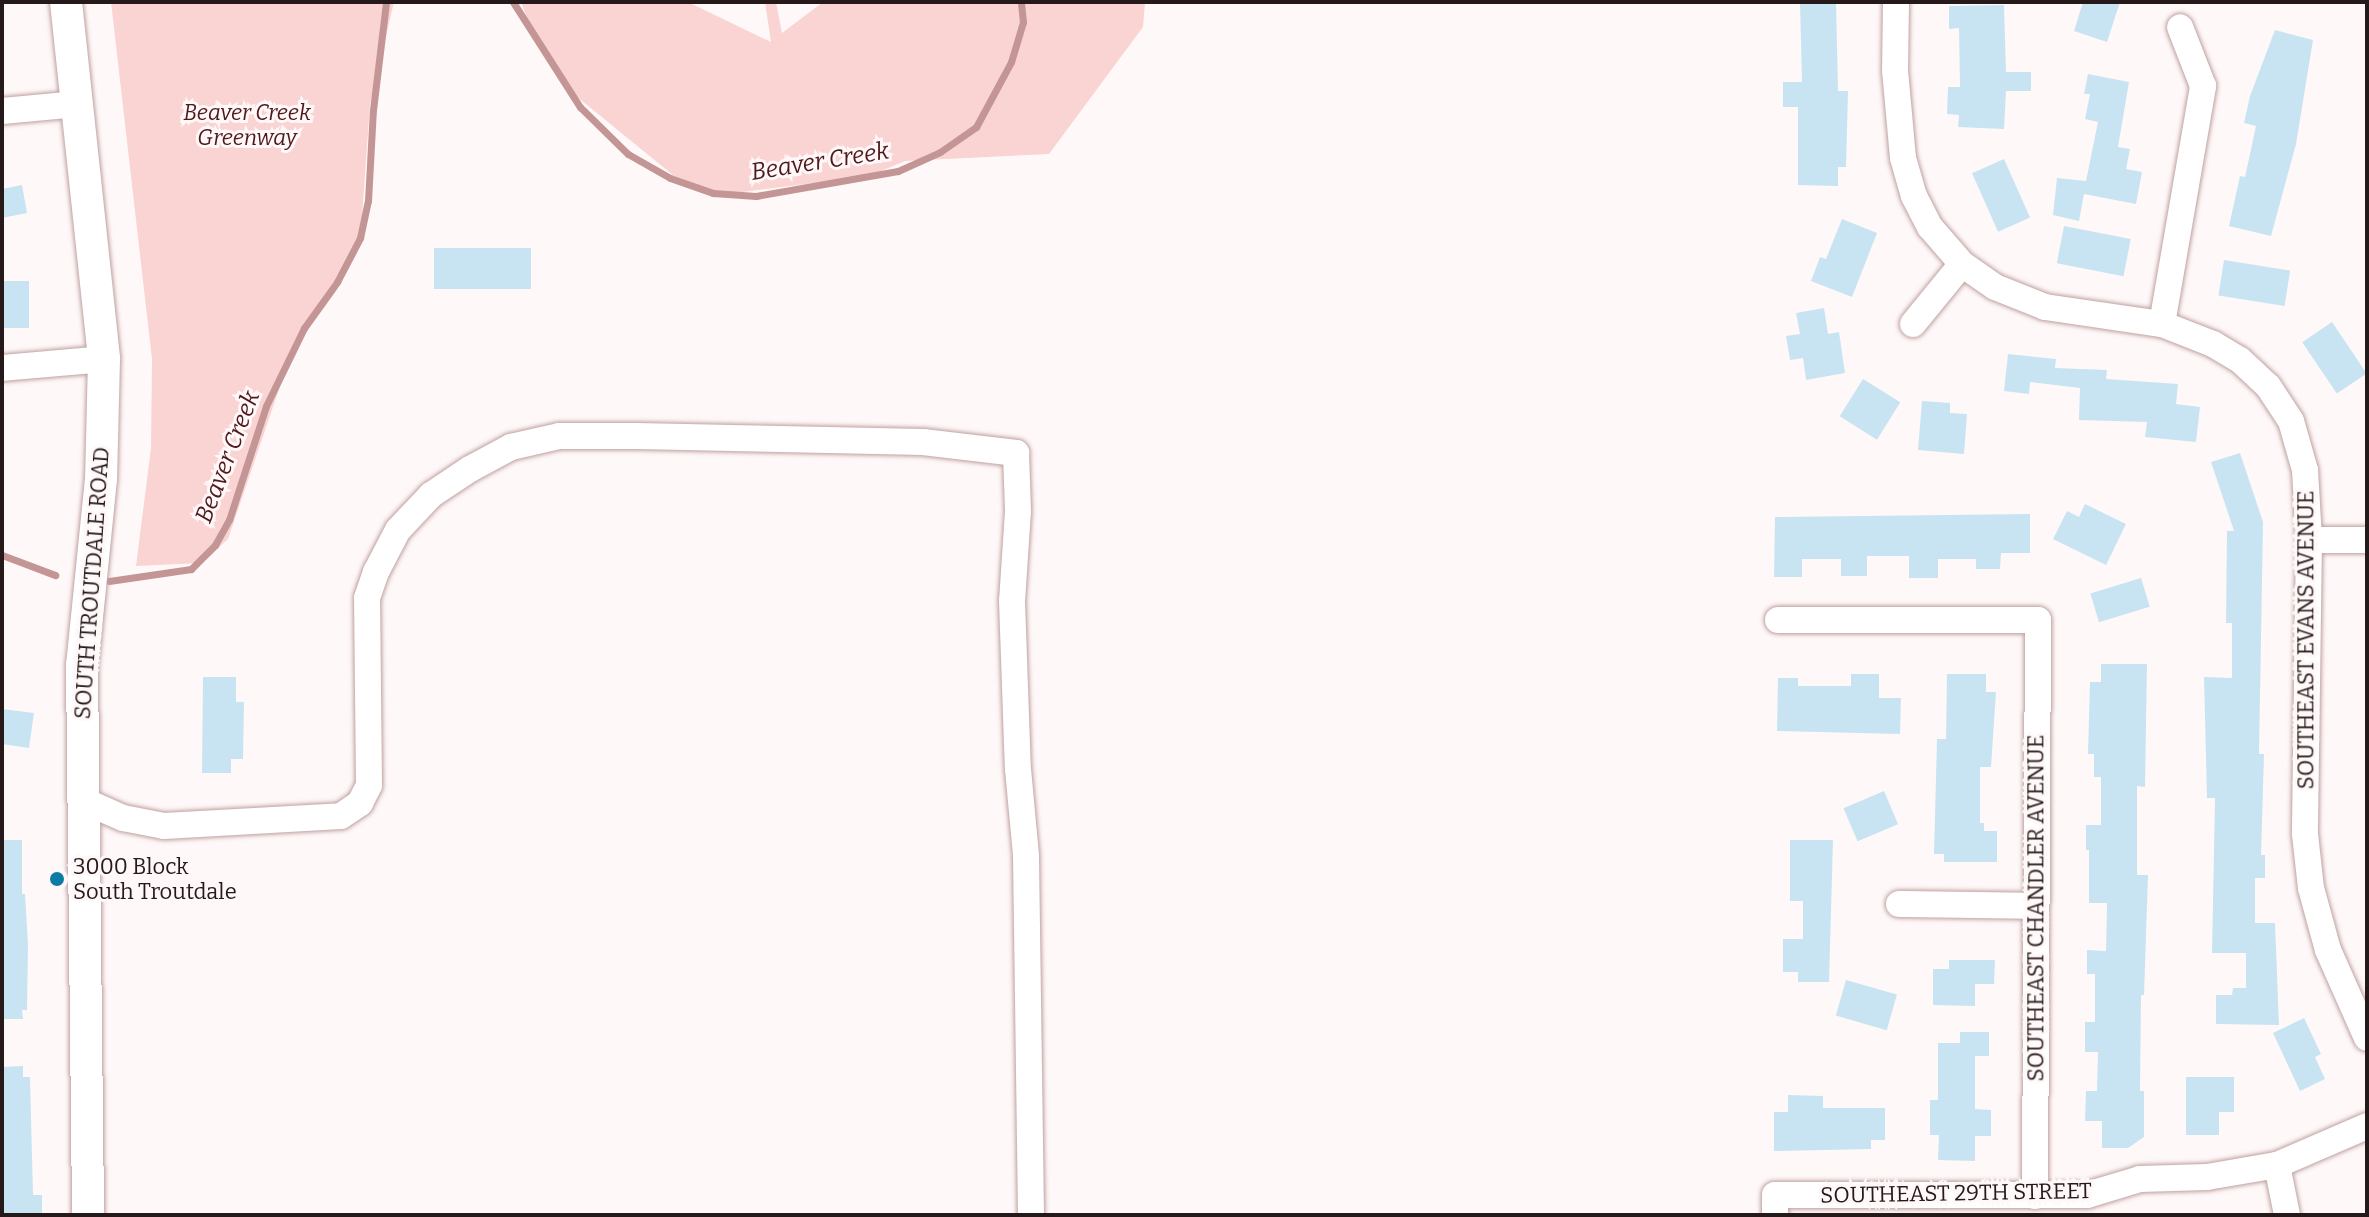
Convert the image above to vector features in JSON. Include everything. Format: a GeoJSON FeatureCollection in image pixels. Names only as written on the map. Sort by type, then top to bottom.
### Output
{"type":"FeatureCollection","features":[{"type":"Feature","properties":{"kind":"main road","name":"SOUTH TROUTDALE ROAD"},"geometry":{"type":"LineString","coordinates":[[66,2],[104,359],[101,479],[82,665],[88,1215]]}},
{"type":"Feature","properties":{"kind":"street","name":"SOUTHEAST EVANS AVENUE"},"geometry":{"type":"LineString","coordinates":[[1896,2],[1895,70],[1903,158],[1914,196],[1930,227],[1962,264],[1995,287],[2045,307],[2162,324],[2213,344],[2240,360],[2268,386],[2291,421],[2305,470],[2309,540],[2305,834],[2311,888],[2328,950],[2367,1038]]}},
{"type":"Feature","properties":{"kind":"street"},"geometry":{"type":"LineString","coordinates":[[2162,324],[2203,86],[2180,27]]}},
{"type":"Feature","properties":{"kind":"street"},"geometry":{"type":"LineString","coordinates":[[2,111],[78,104]]}},
{"type":"Feature","properties":{"kind":"street"},"geometry":{"type":"LineString","coordinates":[[1913,324],[1962,264]]}},
{"type":"Feature","properties":{"kind":"street"},"geometry":{"type":"LineString","coordinates":[[2,368],[104,359]]}},
{"type":"Feature","properties":{"kind":"street"},"geometry":{"type":"LineString","coordinates":[[82,800],[123,818],[164,826],[341,816],[360,803],[369,785],[367,598],[376,572],[398,530],[431,495],[511,447],[559,436],[637,436],[923,442],[1016,453],[1018,511],[1012,615],[1018,769],[1026,856],[1031,1215]]}},
{"type":"Feature","properties":{"kind":"street"},"geometry":{"type":"LineString","coordinates":[[2309,540],[2367,540]]}},
{"type":"Feature","properties":{"kind":"street","name":"SOUTHEAST CHANDLER AVENUE"},"geometry":{"type":"LineString","coordinates":[[1778,620],[2038,620],[2034,906],[2035,1196]]}},
{"type":"Feature","properties":{"kind":"street"},"geometry":{"type":"LineString","coordinates":[[1899,904],[2034,906]]}},
{"type":"Feature","properties":{"kind":"street","name":"SOUTHEAST 29TH STREET"},"geometry":{"type":"LineString","coordinates":[[1775,1205],[2087,1195],[2140,1179],[2207,1177],[2277,1165],[2367,1126]]}},
{"type":"Feature","properties":{"kind":"street"},"geometry":{"type":"LineString","coordinates":[[2277,1165],[2287,1215]]}},
{"type":"Feature","properties":{"kind":"green space","name":"Beaver Creek Greenway"},"geometry":{"type":"Polygon","coordinates":[[[111,2],[394,2],[370,104],[360,245],[336,291],[291,354],[228,539],[202,563],[136,566],[151,448],[152,359],[111,2]]]}},
{"type":"Feature","properties":{"kind":"green space"},"geometry":{"type":"Polygon","coordinates":[[[521,2],[688,2],[771,42],[765,2],[776,2],[782,33],[823,2],[1145,2],[1143,27],[1049,154],[905,161],[869,176],[726,194],[679,180],[576,96],[534,36],[521,2]]]}},
{"type":"Feature","properties":{"kind":"building"},"geometry":{"type":"Polygon","coordinates":[[[1800,2],[1836,2],[1838,91],[1848,91],[1846,167],[1838,167],[1838,186],[1798,185],[1798,107],[1783,107],[1783,82],[1802,82],[1800,2]]]}},
{"type":"Feature","properties":{"kind":"building"},"geometry":{"type":"Polygon","coordinates":[[[2083,2],[2120,2],[2107,42],[2074,31],[2083,2]]]}},
{"type":"Feature","properties":{"kind":"building"},"geometry":{"type":"Polygon","coordinates":[[[2004,5],[2006,72],[2031,72],[2031,91],[2006,91],[2004,129],[1958,127],[1959,115],[1947,114],[1948,87],[1960,87],[1959,28],[1949,29],[1949,6],[2004,5]]]}},
{"type":"Feature","properties":{"kind":"building"},"geometry":{"type":"Polygon","coordinates":[[[2275,30],[2313,40],[2296,144],[2271,236],[2229,226],[2240,176],[2245,177],[2256,126],[2244,123],[2250,96],[2275,30]]]}},
{"type":"Feature","properties":{"kind":"building"},"geometry":{"type":"Polygon","coordinates":[[[2088,74],[2129,82],[2118,147],[2130,149],[2126,169],[2142,172],[2136,204],[2084,194],[2079,221],[2053,215],[2057,178],[2086,181],[2098,122],[2085,119],[2090,94],[2084,94],[2088,74]]]}},
{"type":"Feature","properties":{"kind":"building"},"geometry":{"type":"Polygon","coordinates":[[[2004,159],[2030,217],[1998,232],[1972,173],[2004,159]]]}},
{"type":"Feature","properties":{"kind":"building"},"geometry":{"type":"Polygon","coordinates":[[[22,185],[27,213],[2,218],[2,189],[22,185]]]}},
{"type":"Feature","properties":{"kind":"building"},"geometry":{"type":"Polygon","coordinates":[[[1842,219],[1877,233],[1852,297],[1811,281],[1820,257],[1826,259],[1842,219]]]}},
{"type":"Feature","properties":{"kind":"building"},"geometry":{"type":"Polygon","coordinates":[[[2064,226],[2131,239],[2123,276],[2057,263],[2064,226]]]}},
{"type":"Feature","properties":{"kind":"building"},"geometry":{"type":"Polygon","coordinates":[[[434,248],[531,248],[531,289],[434,289],[434,248]]]}},
{"type":"Feature","properties":{"kind":"building"},"geometry":{"type":"Polygon","coordinates":[[[2224,260],[2290,270],[2285,306],[2218,296],[2224,260]]]}},
{"type":"Feature","properties":{"kind":"building"},"geometry":{"type":"Polygon","coordinates":[[[2,281],[29,281],[29,328],[2,328],[2,281]]]}},
{"type":"Feature","properties":{"kind":"building"},"geometry":{"type":"Polygon","coordinates":[[[1824,308],[1828,334],[1839,332],[1845,373],[1806,380],[1803,358],[1790,360],[1786,336],[1800,334],[1796,313],[1824,308]]]}},
{"type":"Feature","properties":{"kind":"building"},"geometry":{"type":"Polygon","coordinates":[[[2332,322],[2367,373],[2337,394],[2302,342],[2332,322]]]}},
{"type":"Feature","properties":{"kind":"building"},"geometry":{"type":"Polygon","coordinates":[[[2008,354],[2056,359],[2055,368],[2107,370],[2106,379],[2178,384],[2176,404],[2200,407],[2196,442],[2145,437],[2147,422],[2079,420],[2080,388],[2030,382],[2029,394],[2004,391],[2008,354]]]}},
{"type":"Feature","properties":{"kind":"building"},"geometry":{"type":"Polygon","coordinates":[[[1863,379],[1900,402],[1877,440],[1840,416],[1863,379]]]}},
{"type":"Feature","properties":{"kind":"building"},"geometry":{"type":"Polygon","coordinates":[[[1922,401],[1950,403],[1950,413],[1967,414],[1964,454],[1918,450],[1922,401]]]}},
{"type":"Feature","properties":{"kind":"building"},"geometry":{"type":"Polygon","coordinates":[[[2240,453],[2263,522],[2259,754],[2264,754],[2261,855],[2265,855],[2265,878],[2255,878],[2255,923],[2275,923],[2279,1025],[2216,1024],[2216,995],[2232,995],[2233,988],[2246,988],[2246,953],[2212,953],[2215,798],[2207,798],[2204,677],[2232,678],[2232,623],[2226,623],[2227,531],[2234,531],[2211,462],[2240,453]]]}},
{"type":"Feature","properties":{"kind":"building"},"geometry":{"type":"Polygon","coordinates":[[[2085,504],[2126,524],[2106,565],[2053,539],[2067,511],[2079,517],[2085,504]]]}},
{"type":"Feature","properties":{"kind":"building"},"geometry":{"type":"Polygon","coordinates":[[[2030,514],[2030,553],[2001,553],[2000,569],[1976,569],[1976,559],[1938,559],[1938,578],[1909,578],[1909,556],[1867,556],[1867,576],[1841,576],[1841,559],[1802,559],[1802,577],[1774,577],[1775,517],[2030,514]]]}},
{"type":"Feature","properties":{"kind":"building"},"geometry":{"type":"Polygon","coordinates":[[[2141,578],[2150,607],[2099,622],[2090,593],[2141,578]]]}},
{"type":"Feature","properties":{"kind":"building"},"geometry":{"type":"Polygon","coordinates":[[[2101,664],[2147,664],[2145,787],[2137,786],[2137,875],[2148,875],[2144,995],[2141,995],[2140,1091],[2144,1091],[2144,1137],[2128,1148],[2102,1148],[2102,1121],[2085,1121],[2086,1091],[2097,1091],[2098,1052],[2085,1052],[2085,1022],[2095,1022],[2095,974],[2087,974],[2087,950],[2106,951],[2107,903],[2089,903],[2089,850],[2086,850],[2086,825],[2101,825],[2101,777],[2094,777],[2094,754],[2088,754],[2090,682],[2101,682],[2101,664]]]}},
{"type":"Feature","properties":{"kind":"building"},"geometry":{"type":"Polygon","coordinates":[[[1851,674],[1879,674],[1879,698],[1901,698],[1900,734],[1777,731],[1778,678],[1798,678],[1798,686],[1851,686],[1851,674]]]}},
{"type":"Feature","properties":{"kind":"building"},"geometry":{"type":"Polygon","coordinates":[[[1947,674],[1986,674],[1986,692],[1996,692],[1991,767],[1980,767],[1980,823],[1984,823],[1984,831],[1997,831],[1997,862],[1944,862],[1944,854],[1934,854],[1937,739],[1946,739],[1947,674]]]}},
{"type":"Feature","properties":{"kind":"building"},"geometry":{"type":"Polygon","coordinates":[[[203,677],[236,677],[236,702],[244,702],[243,759],[231,759],[231,773],[202,773],[203,677]]]}},
{"type":"Feature","properties":{"kind":"building"},"geometry":{"type":"Polygon","coordinates":[[[2,709],[34,713],[29,748],[2,744],[2,709]]]}},
{"type":"Feature","properties":{"kind":"building"},"geometry":{"type":"Polygon","coordinates":[[[1884,791],[1898,824],[1858,841],[1843,808],[1884,791]]]}},
{"type":"Feature","properties":{"kind":"building"},"geometry":{"type":"Polygon","coordinates":[[[2,840],[22,840],[22,894],[25,894],[28,944],[27,1010],[22,1010],[23,1019],[2,1019],[2,840]]]}},
{"type":"Feature","properties":{"kind":"building"},"geometry":{"type":"Polygon","coordinates":[[[1790,840],[1833,840],[1829,982],[1798,982],[1798,972],[1783,972],[1783,939],[1803,939],[1803,901],[1790,901],[1790,840]]]}},
{"type":"Feature","properties":{"kind":"building"},"geometry":{"type":"Polygon","coordinates":[[[1949,960],[1995,960],[1994,984],[1975,984],[1975,1006],[1933,1005],[1933,969],[1949,969],[1949,960]]]}},
{"type":"Feature","properties":{"kind":"building"},"geometry":{"type":"Polygon","coordinates":[[[1846,980],[1897,995],[1887,1030],[1836,1016],[1846,980]]]}},
{"type":"Feature","properties":{"kind":"building"},"geometry":{"type":"Polygon","coordinates":[[[2304,1018],[2321,1054],[2315,1057],[2325,1079],[2300,1091],[2273,1033],[2304,1018]]]}},
{"type":"Feature","properties":{"kind":"building"},"geometry":{"type":"Polygon","coordinates":[[[1960,1032],[1989,1032],[1989,1056],[1975,1056],[1975,1109],[1991,1110],[1991,1136],[1975,1136],[1975,1161],[1938,1160],[1939,1135],[1930,1135],[1930,1100],[1938,1100],[1938,1043],[1960,1043],[1960,1032]]]}},
{"type":"Feature","properties":{"kind":"building"},"geometry":{"type":"Polygon","coordinates":[[[23,1066],[23,1077],[30,1077],[33,1195],[42,1195],[42,1215],[2,1215],[2,1067],[23,1066]]]}},
{"type":"Feature","properties":{"kind":"building"},"geometry":{"type":"Polygon","coordinates":[[[2186,1077],[2234,1077],[2234,1112],[2219,1112],[2219,1135],[2186,1135],[2186,1077]]]}},
{"type":"Feature","properties":{"kind":"building"},"geometry":{"type":"Polygon","coordinates":[[[1788,1095],[1823,1096],[1823,1108],[1885,1108],[1885,1140],[1871,1140],[1871,1149],[1774,1151],[1774,1112],[1788,1112],[1788,1095]]]}},
{"type":"Feature","properties":{"kind":"waterway","name":"Beaver Creek"},"geometry":{"type":"LineString","coordinates":[[109,581],[191,569],[215,545],[229,520],[266,406],[304,328],[337,282],[360,238],[368,201],[373,110],[386,2]]}},
{"type":"Feature","properties":{"kind":"waterway","name":"Beaver Creek"},"geometry":{"type":"LineString","coordinates":[[513,2],[580,107],[628,154],[670,178],[713,193],[756,196],[898,171],[940,152],[976,127],[1011,62],[1023,22],[1021,2]]}},
{"type":"Feature","properties":{"kind":"waterway"},"geometry":{"type":"LineString","coordinates":[[2,555],[55,575]]}},
{"type":"Feature","properties":{"kind":"place","name":"3000 Block South Troutdale"},"geometry":{"type":"Point","coordinates":[57,879]}}]}
